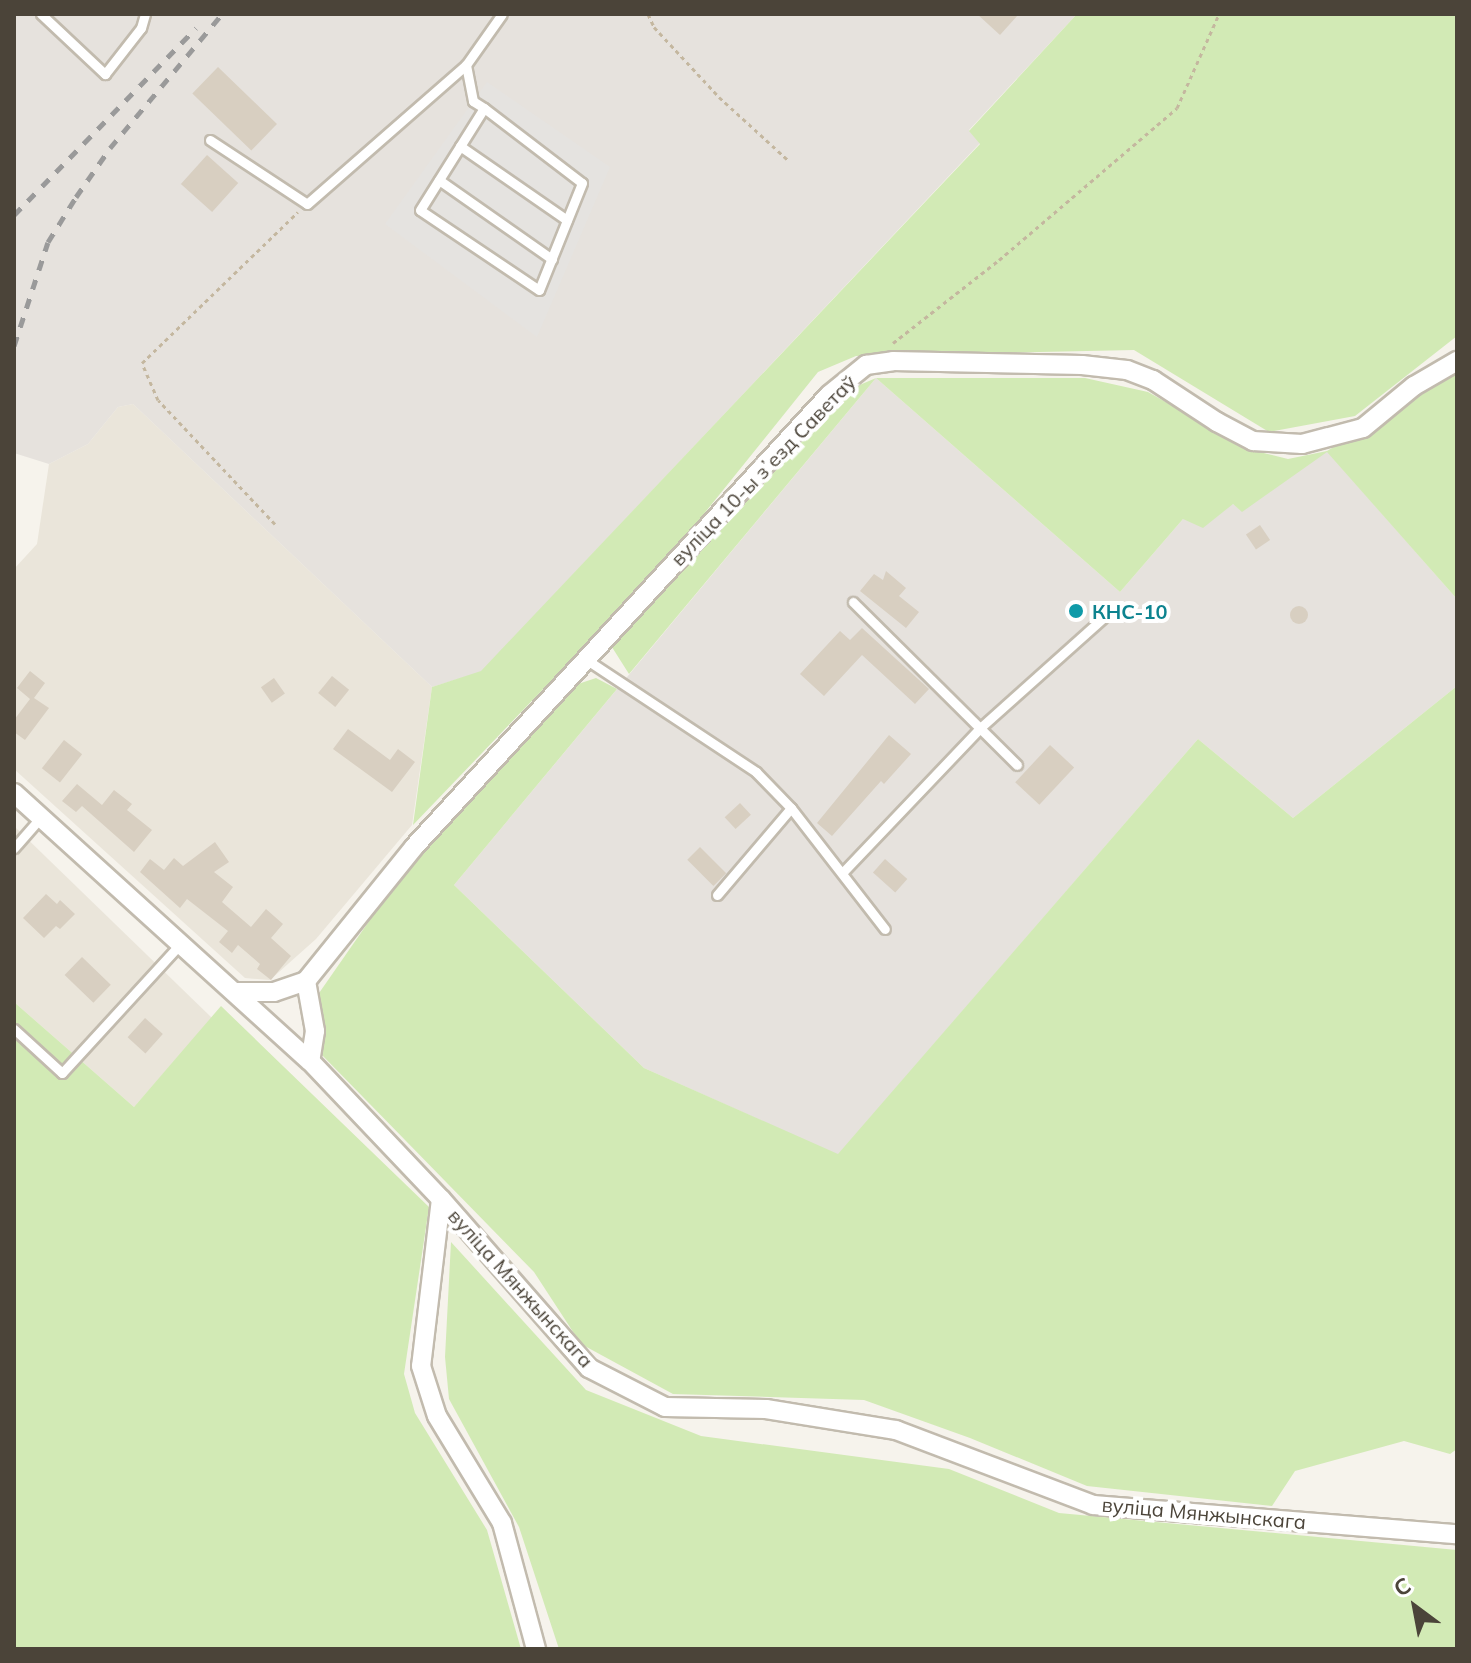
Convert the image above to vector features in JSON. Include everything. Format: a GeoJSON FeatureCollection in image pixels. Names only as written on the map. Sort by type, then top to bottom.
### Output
{"type":"FeatureCollection","features":[{"type":"Feature","properties":{"kind":"street","name":"вуліца 10-ы зʼезд Саветаў"},"geometry":{"type":"LineString","coordinates":[[306,981],[414,847],[829,395],[866,365],[893,361],[1082,365],[1127,370],[1153,380],[1253,441],[1302,444],[1363,428],[1414,386],[1457,361]]}},
{"type":"Feature","properties":{"kind":"street","name":"вуліца Мянжынскага"},"geometry":{"type":"LineString","coordinates":[[14,793],[310,1061],[441,1199],[589,1368],[665,1407],[766,1409],[896,1430],[1093,1505],[1457,1534]]}},
{"type":"Feature","properties":{"kind":"street"},"geometry":{"type":"LineString","coordinates":[[236,992],[274,992],[306,981],[315,1031],[310,1061]]}},
{"type":"Feature","properties":{"kind":"street"},"geometry":{"type":"LineString","coordinates":[[441,1199],[421,1366],[437,1416],[502,1523],[536,1649]]}},
{"type":"Feature","properties":{"kind":"lane"},"geometry":{"type":"LineString","coordinates":[[41,14],[105,74],[141,28],[145,14]]}},
{"type":"Feature","properties":{"kind":"lane"},"geometry":{"type":"LineString","coordinates":[[210,140],[307,204],[466,65],[502,14]]}},
{"type":"Feature","properties":{"kind":"lane"},"geometry":{"type":"LineString","coordinates":[[466,65],[473,101],[484,108],[582,183],[539,290],[420,210],[484,108]]}},
{"type":"Feature","properties":{"kind":"lane"},"geometry":{"type":"LineString","coordinates":[[460,146],[567,220]]}},
{"type":"Feature","properties":{"kind":"lane"},"geometry":{"type":"LineString","coordinates":[[439,180],[552,259]]}},
{"type":"Feature","properties":{"kind":"lane"},"geometry":{"type":"LineString","coordinates":[[853,602],[1017,765]]}},
{"type":"Feature","properties":{"kind":"lane"},"geometry":{"type":"LineString","coordinates":[[843,872],[980,728],[1102,619]]}},
{"type":"Feature","properties":{"kind":"lane"},"geometry":{"type":"LineString","coordinates":[[587,660],[756,772],[791,808],[885,929]]}},
{"type":"Feature","properties":{"kind":"lane"},"geometry":{"type":"LineString","coordinates":[[717,895],[791,808]]}},
{"type":"Feature","properties":{"kind":"lane"},"geometry":{"type":"LineString","coordinates":[[14,848],[41,817]]}},
{"type":"Feature","properties":{"kind":"lane"},"geometry":{"type":"LineString","coordinates":[[14,1029],[62,1073],[180,944]]}},
{"type":"Feature","properties":{"kind":"path"},"geometry":{"type":"LineString","coordinates":[[648,14],[654,27],[719,97],[789,161]]}},
{"type":"Feature","properties":{"kind":"path"},"geometry":{"type":"LineString","coordinates":[[890,346],[999,260],[1177,108],[1219,14]]}},
{"type":"Feature","properties":{"kind":"path"},"geometry":{"type":"LineString","coordinates":[[275,524],[158,400],[142,363],[307,204]]}},
{"type":"Feature","properties":{"kind":"shaded area"},"geometry":{"type":"Polygon","coordinates":[[[14,14],[1077,14],[969,130],[980,143],[481,672],[432,687],[133,404],[118,407],[88,444],[49,464],[14,453],[14,14]]]}},
{"type":"Feature","properties":{"kind":"shaded area"},"geometry":{"type":"Polygon","coordinates":[[[487,82],[610,167],[537,337],[385,224],[487,82]]]}},
{"type":"Feature","properties":{"kind":"shaded area"},"geometry":{"type":"Polygon","coordinates":[[[876,378],[1120,592],[1183,519],[1233,504],[1242,511],[1327,451],[1457,599],[1457,686],[1293,818],[1198,739],[838,1155],[644,1068],[454,885],[876,378]]]}},
{"type":"Feature","properties":{"kind":"shaded area"},"geometry":{"type":"Polygon","coordinates":[[[133,404],[432,687],[412,825],[316,939],[270,980],[245,978],[14,769],[14,569],[37,544],[49,464],[88,444],[118,407],[133,404]]]}},
{"type":"Feature","properties":{"kind":"shaded area"},"geometry":{"type":"Polygon","coordinates":[[[14,826],[212,1018],[134,1107],[14,1002],[14,826]]]}},
{"type":"Feature","properties":{"kind":"green space"},"geometry":{"type":"Polygon","coordinates":[[[1077,14],[1457,14],[1457,336],[1355,416],[1269,432],[1134,350],[856,356],[818,372],[666,561],[413,825],[432,687],[481,671],[980,144],[969,131],[1077,14]]]}},
{"type":"Feature","properties":{"kind":"green space"},"geometry":{"type":"Polygon","coordinates":[[[1457,373],[1457,599],[1327,452],[1242,512],[1233,504],[1203,528],[1183,519],[1120,592],[876,378],[1085,378],[1148,392],[1251,450],[1288,459],[1327,451],[1457,373]]]}},
{"type":"Feature","properties":{"kind":"green space"},"geometry":{"type":"Polygon","coordinates":[[[876,378],[629,674],[610,644],[848,390],[876,378]]]}},
{"type":"Feature","properties":{"kind":"green space"},"geometry":{"type":"Polygon","coordinates":[[[596,678],[617,689],[454,885],[644,1068],[838,1154],[1198,739],[1293,818],[1457,686],[1457,1449],[1450,1454],[1404,1441],[1295,1471],[1272,1506],[1087,1486],[970,1438],[864,1400],[673,1394],[581,1344],[534,1272],[321,1054],[317,996],[415,855],[575,685],[596,678]]]}},
{"type":"Feature","properties":{"kind":"green space"},"geometry":{"type":"Polygon","coordinates":[[[14,1002],[134,1107],[221,1006],[429,1207],[404,1374],[415,1413],[487,1530],[521,1649],[14,1649],[14,1002]]]}},
{"type":"Feature","properties":{"kind":"green space"},"geometry":{"type":"Polygon","coordinates":[[[451,1242],[586,1390],[701,1436],[949,1469],[1059,1513],[1457,1550],[1457,1649],[559,1649],[519,1527],[449,1399],[445,1357],[451,1242]]]}},
{"type":"Feature","properties":{"kind":"building"},"geometry":{"type":"Polygon","coordinates":[[[977,14],[1019,14],[1000,35],[977,14]]]}},
{"type":"Feature","properties":{"kind":"building"},"geometry":{"type":"Polygon","coordinates":[[[218,67],[277,124],[251,151],[192,94],[218,67]]]}},
{"type":"Feature","properties":{"kind":"building"},"geometry":{"type":"Polygon","coordinates":[[[207,155],[238,183],[212,212],[181,184],[207,155]]]}},
{"type":"Feature","properties":{"kind":"building"},"geometry":{"type":"Polygon","coordinates":[[[1260,525],[1270,540],[1256,549],[1246,535],[1260,525]]]}},
{"type":"Feature","properties":{"kind":"building"},"geometry":{"type":"Polygon","coordinates":[[[886,571],[906,588],[899,596],[919,612],[906,628],[860,591],[874,574],[883,580],[886,571]]]}},
{"type":"Feature","properties":{"kind":"building"},"geometry":{"type":"Polygon","coordinates":[[[1299,606],[1308,615],[1299,624],[1290,615],[1299,606]]]}},
{"type":"Feature","properties":{"kind":"building"},"geometry":{"type":"Polygon","coordinates":[[[862,628],[929,689],[915,704],[862,655],[824,696],[800,674],[840,631],[850,640],[862,628]]]}},
{"type":"Feature","properties":{"kind":"building"},"geometry":{"type":"Polygon","coordinates":[[[30,671],[45,683],[34,698],[49,708],[25,740],[14,732],[14,720],[30,699],[17,688],[30,671]]]}},
{"type":"Feature","properties":{"kind":"building"},"geometry":{"type":"Polygon","coordinates":[[[332,676],[349,690],[335,707],[318,693],[332,676]]]}},
{"type":"Feature","properties":{"kind":"building"},"geometry":{"type":"Polygon","coordinates":[[[274,678],[285,694],[272,703],[261,687],[274,678]]]}},
{"type":"Feature","properties":{"kind":"building"},"geometry":{"type":"Polygon","coordinates":[[[348,729],[390,760],[398,749],[415,762],[392,792],[333,749],[348,729]]]}},
{"type":"Feature","properties":{"kind":"building"},"geometry":{"type":"Polygon","coordinates":[[[889,735],[911,754],[884,784],[881,781],[832,836],[817,823],[889,735]]]}},
{"type":"Feature","properties":{"kind":"building"},"geometry":{"type":"Polygon","coordinates":[[[64,740],[82,754],[60,783],[42,768],[64,740]]]}},
{"type":"Feature","properties":{"kind":"building"},"geometry":{"type":"Polygon","coordinates":[[[1050,745],[1074,768],[1039,805],[1015,782],[1050,745]]]}},
{"type":"Feature","properties":{"kind":"building"},"geometry":{"type":"Polygon","coordinates":[[[77,784],[102,805],[114,790],[132,804],[127,810],[152,830],[134,852],[82,806],[76,812],[62,801],[77,784]]]}},
{"type":"Feature","properties":{"kind":"building"},"geometry":{"type":"Polygon","coordinates":[[[740,803],[751,815],[736,829],[725,817],[740,803]]]}},
{"type":"Feature","properties":{"kind":"building"},"geometry":{"type":"Polygon","coordinates":[[[215,842],[229,862],[214,872],[233,887],[222,902],[251,927],[266,909],[283,924],[271,938],[291,956],[271,980],[257,969],[260,964],[238,945],[232,953],[219,942],[228,931],[187,899],[180,908],[140,872],[150,859],[164,870],[174,858],[183,866],[215,842]]]}},
{"type":"Feature","properties":{"kind":"building"},"geometry":{"type":"Polygon","coordinates":[[[700,847],[726,873],[713,886],[687,860],[700,847]]]}},
{"type":"Feature","properties":{"kind":"building"},"geometry":{"type":"Polygon","coordinates":[[[885,859],[907,879],[895,892],[873,872],[885,859]]]}},
{"type":"Feature","properties":{"kind":"building"},"geometry":{"type":"Polygon","coordinates":[[[46,894],[57,904],[60,900],[75,914],[60,929],[56,926],[44,938],[23,918],[46,894]]]}},
{"type":"Feature","properties":{"kind":"building"},"geometry":{"type":"Polygon","coordinates":[[[82,957],[111,985],[93,1003],[65,975],[82,957]]]}},
{"type":"Feature","properties":{"kind":"building"},"geometry":{"type":"Polygon","coordinates":[[[145,1018],[163,1034],[145,1053],[128,1037],[145,1018]]]}},
{"type":"Feature","properties":{"kind":"railway"},"geometry":{"type":"LineString","coordinates":[[14,346],[48,242],[76,197],[110,148],[222,14]]}},
{"type":"Feature","properties":{"kind":"railway"},"geometry":{"type":"LineString","coordinates":[[14,215],[196,28]]}},
{"type":"Feature","properties":{"kind":"place","name":"КНС-10"},"geometry":{"type":"Point","coordinates":[1076,611]}}]}
